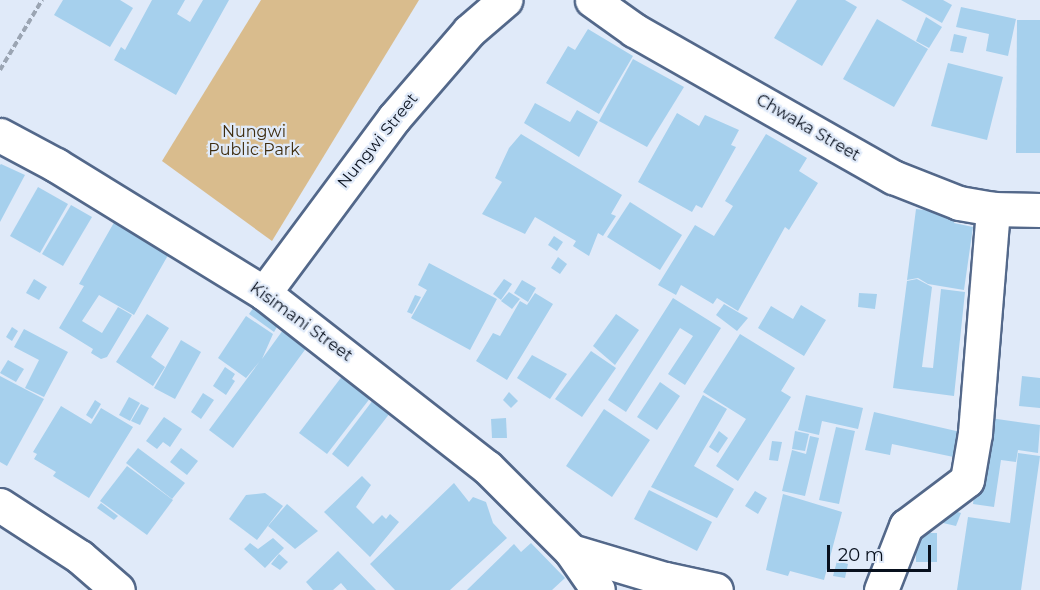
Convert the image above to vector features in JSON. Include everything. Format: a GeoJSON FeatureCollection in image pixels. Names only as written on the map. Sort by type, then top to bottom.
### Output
{"type":"FeatureCollection","features":[{"type":"Feature","properties":{"kind":"street","name":"Nungwi Street"},"geometry":{"type":"LineString","coordinates":[[264,293],[394,118],[469,31],[505,0]]}},
{"type":"Feature","properties":{"kind":"street","name":"Chwaka Street"},"geometry":{"type":"LineString","coordinates":[[592,0],[634,30],[893,177],[959,203],[993,209],[1040,210]]}},
{"type":"Feature","properties":{"kind":"street","name":"Kisimani Street"},"geometry":{"type":"LineString","coordinates":[[0,135],[56,165],[264,293],[487,467],[571,551],[598,590]]}},
{"type":"Feature","properties":{"kind":"street"},"geometry":{"type":"LineString","coordinates":[[881,590],[906,526],[967,480],[975,433],[993,209]]}},
{"type":"Feature","properties":{"kind":"street"},"geometry":{"type":"LineString","coordinates":[[0,505],[80,557],[118,590]]}},
{"type":"Feature","properties":{"kind":"street","name":"Kisimani Street"},"geometry":{"type":"LineString","coordinates":[[571,551],[665,579],[716,590]]}},
{"type":"Feature","properties":{"kind":"path"},"geometry":{"type":"LineString","coordinates":[[0,70],[42,0]]}},
{"type":"Feature","properties":{"kind":"green space","name":"Nungwi Public Park"},"geometry":{"type":"Polygon","coordinates":[[[261,0],[419,0],[272,241],[162,161],[261,0]]]}},
{"type":"Feature","properties":{"kind":"building"},"geometry":{"type":"Polygon","coordinates":[[[63,0],[120,0],[133,8],[110,47],[54,15],[63,0]]]}},
{"type":"Feature","properties":{"kind":"building"},"geometry":{"type":"Polygon","coordinates":[[[152,0],[185,0],[177,14],[190,22],[203,0],[229,0],[176,95],[114,60],[121,47],[125,50],[152,0]]]}},
{"type":"Feature","properties":{"kind":"building"},"geometry":{"type":"Polygon","coordinates":[[[797,0],[845,0],[857,7],[822,66],[774,38],[797,0]]]}},
{"type":"Feature","properties":{"kind":"building"},"geometry":{"type":"Polygon","coordinates":[[[901,0],[943,0],[952,5],[942,23],[901,0]]]}},
{"type":"Feature","properties":{"kind":"building"},"geometry":{"type":"Polygon","coordinates":[[[961,7],[1016,19],[1008,56],[986,51],[989,34],[956,27],[961,7]]]}},
{"type":"Feature","properties":{"kind":"building"},"geometry":{"type":"Polygon","coordinates":[[[926,17],[942,27],[929,48],[916,41],[926,17]]]}},
{"type":"Feature","properties":{"kind":"building"},"geometry":{"type":"Polygon","coordinates":[[[877,19],[928,49],[894,107],[843,79],[877,19]]]}},
{"type":"Feature","properties":{"kind":"building"},"geometry":{"type":"Polygon","coordinates":[[[1017,20],[1040,20],[1040,153],[1016,153],[1017,20]]]}},
{"type":"Feature","properties":{"kind":"building"},"geometry":{"type":"Polygon","coordinates":[[[588,29],[633,56],[599,114],[546,83],[568,46],[575,50],[588,29]]]}},
{"type":"Feature","properties":{"kind":"building"},"geometry":{"type":"Polygon","coordinates":[[[954,34],[967,37],[963,53],[950,51],[954,34]]]}},
{"type":"Feature","properties":{"kind":"building"},"geometry":{"type":"Polygon","coordinates":[[[633,59],[684,87],[647,147],[599,121],[633,59]]]}},
{"type":"Feature","properties":{"kind":"building"},"geometry":{"type":"Polygon","coordinates":[[[948,63],[1003,77],[987,140],[931,126],[948,63]]]}},
{"type":"Feature","properties":{"kind":"building"},"geometry":{"type":"Polygon","coordinates":[[[535,103],[570,122],[577,110],[598,122],[579,157],[524,123],[535,103]]]}},
{"type":"Feature","properties":{"kind":"building"},"geometry":{"type":"Polygon","coordinates":[[[677,113],[699,126],[705,115],[739,130],[731,145],[736,147],[702,208],[696,205],[692,212],[638,182],[677,113]]]}},
{"type":"Feature","properties":{"kind":"building"},"geometry":{"type":"Polygon","coordinates":[[[521,134],[622,195],[611,214],[616,216],[603,236],[598,233],[589,256],[573,246],[576,241],[535,217],[525,234],[482,214],[502,182],[495,178],[509,148],[521,134]]]}},
{"type":"Feature","properties":{"kind":"building"},"geometry":{"type":"Polygon","coordinates":[[[766,134],[807,158],[799,171],[818,183],[789,230],[785,227],[738,311],[717,298],[713,304],[681,285],[676,295],[658,285],[695,225],[714,236],[733,206],[725,201],[766,134]]]}},
{"type":"Feature","properties":{"kind":"building"},"geometry":{"type":"Polygon","coordinates":[[[0,165],[25,175],[0,222],[0,165]]]}},
{"type":"Feature","properties":{"kind":"building"},"geometry":{"type":"Polygon","coordinates":[[[38,187],[68,204],[40,253],[10,236],[38,187]]]}},
{"type":"Feature","properties":{"kind":"building"},"geometry":{"type":"Polygon","coordinates":[[[630,202],[682,235],[660,270],[607,237],[630,202]]]}},
{"type":"Feature","properties":{"kind":"building"},"geometry":{"type":"Polygon","coordinates":[[[71,205],[92,217],[63,266],[42,254],[71,205]]]}},
{"type":"Feature","properties":{"kind":"building"},"geometry":{"type":"Polygon","coordinates":[[[916,209],[955,214],[954,223],[973,227],[964,290],[928,284],[918,278],[907,280],[916,209]]]}},
{"type":"Feature","properties":{"kind":"building"},"geometry":{"type":"Polygon","coordinates":[[[116,219],[171,250],[134,315],[99,295],[82,321],[102,333],[118,307],[132,315],[107,357],[101,359],[91,353],[93,349],[59,328],[84,286],[79,284],[116,219]]]}},
{"type":"Feature","properties":{"kind":"building"},"geometry":{"type":"Polygon","coordinates":[[[554,236],[563,242],[557,251],[548,245],[554,236]]]}},
{"type":"Feature","properties":{"kind":"building"},"geometry":{"type":"Polygon","coordinates":[[[558,257],[567,264],[560,274],[551,268],[558,257]]]}},
{"type":"Feature","properties":{"kind":"building"},"geometry":{"type":"Polygon","coordinates":[[[429,263],[497,299],[470,350],[411,318],[427,290],[418,285],[429,263]]]}},
{"type":"Feature","properties":{"kind":"building"},"geometry":{"type":"Polygon","coordinates":[[[34,279],[47,287],[39,300],[26,293],[34,279]]]}},
{"type":"Feature","properties":{"kind":"building"},"geometry":{"type":"Polygon","coordinates":[[[504,279],[512,284],[501,300],[493,294],[504,279]]]}},
{"type":"Feature","properties":{"kind":"building"},"geometry":{"type":"Polygon","coordinates":[[[917,279],[932,287],[922,367],[933,368],[941,289],[965,292],[954,396],[893,388],[907,281],[917,279]]]}},
{"type":"Feature","properties":{"kind":"building"},"geometry":{"type":"Polygon","coordinates":[[[522,280],[536,288],[528,302],[514,293],[522,280]]]}},
{"type":"Feature","properties":{"kind":"building"},"geometry":{"type":"Polygon","coordinates":[[[509,292],[520,299],[512,309],[501,301],[509,292]]]}},
{"type":"Feature","properties":{"kind":"building"},"geometry":{"type":"Polygon","coordinates":[[[535,293],[553,304],[507,380],[476,361],[493,333],[500,336],[520,301],[527,305],[535,293]]]}},
{"type":"Feature","properties":{"kind":"building"},"geometry":{"type":"Polygon","coordinates":[[[859,293],[877,294],[875,309],[858,307],[859,293]]]}},
{"type":"Feature","properties":{"kind":"building"},"geometry":{"type":"Polygon","coordinates":[[[415,295],[421,297],[412,314],[407,312],[415,295]]]}},
{"type":"Feature","properties":{"kind":"building"},"geometry":{"type":"Polygon","coordinates":[[[673,298],[721,328],[685,385],[668,374],[693,336],[680,328],[626,412],[608,400],[673,298]]]}},
{"type":"Feature","properties":{"kind":"building"},"geometry":{"type":"Polygon","coordinates":[[[256,304],[280,322],[274,332],[249,314],[256,304]]]}},
{"type":"Feature","properties":{"kind":"building"},"geometry":{"type":"Polygon","coordinates":[[[724,304],[748,318],[737,331],[716,315],[724,304]]]}},
{"type":"Feature","properties":{"kind":"building"},"geometry":{"type":"Polygon","coordinates":[[[801,305],[826,320],[804,356],[758,328],[771,306],[793,319],[801,305]]]}},
{"type":"Feature","properties":{"kind":"building"},"geometry":{"type":"Polygon","coordinates":[[[147,314],[169,328],[151,357],[165,367],[153,386],[116,362],[147,314]]]}},
{"type":"Feature","properties":{"kind":"building"},"geometry":{"type":"Polygon","coordinates":[[[616,314],[639,330],[615,365],[593,346],[616,314]]]}},
{"type":"Feature","properties":{"kind":"building"},"geometry":{"type":"Polygon","coordinates":[[[246,316],[273,334],[262,359],[283,330],[307,347],[233,448],[209,430],[260,361],[246,378],[218,358],[246,316]]]}},
{"type":"Feature","properties":{"kind":"building"},"geometry":{"type":"Polygon","coordinates":[[[12,327],[18,331],[12,341],[6,337],[12,327]]]}},
{"type":"Feature","properties":{"kind":"building"},"geometry":{"type":"Polygon","coordinates":[[[24,329],[68,352],[44,397],[25,388],[39,360],[14,347],[24,329]]]}},
{"type":"Feature","properties":{"kind":"building"},"geometry":{"type":"Polygon","coordinates":[[[740,334],[795,368],[781,391],[791,397],[738,481],[716,466],[746,419],[703,392],[740,334]]]}},
{"type":"Feature","properties":{"kind":"building"},"geometry":{"type":"Polygon","coordinates":[[[181,340],[201,352],[175,399],[154,388],[181,340]]]}},
{"type":"Feature","properties":{"kind":"building"},"geometry":{"type":"Polygon","coordinates":[[[591,351],[616,368],[582,417],[555,399],[591,351]]]}},
{"type":"Feature","properties":{"kind":"building"},"geometry":{"type":"Polygon","coordinates":[[[532,355],[567,374],[550,399],[517,378],[532,355]]]}},
{"type":"Feature","properties":{"kind":"building"},"geometry":{"type":"Polygon","coordinates":[[[8,360],[24,369],[16,382],[0,373],[8,360]]]}},
{"type":"Feature","properties":{"kind":"building"},"geometry":{"type":"Polygon","coordinates":[[[225,367],[235,374],[232,379],[235,381],[226,395],[213,386],[225,367]]]}},
{"type":"Feature","properties":{"kind":"building"},"geometry":{"type":"Polygon","coordinates":[[[343,375],[371,397],[327,454],[299,433],[343,375]]]}},
{"type":"Feature","properties":{"kind":"building"},"geometry":{"type":"Polygon","coordinates":[[[0,376],[44,399],[7,466],[0,462],[0,376]]]}},
{"type":"Feature","properties":{"kind":"building"},"geometry":{"type":"Polygon","coordinates":[[[1022,376],[1040,378],[1040,408],[1019,406],[1022,376]]]}},
{"type":"Feature","properties":{"kind":"building"},"geometry":{"type":"Polygon","coordinates":[[[660,382],[680,396],[657,430],[637,417],[660,382]]]}},
{"type":"Feature","properties":{"kind":"building"},"geometry":{"type":"Polygon","coordinates":[[[509,392],[518,401],[511,408],[503,400],[509,392]]]}},
{"type":"Feature","properties":{"kind":"building"},"geometry":{"type":"Polygon","coordinates":[[[203,393],[214,400],[201,419],[191,412],[203,393]]]}},
{"type":"Feature","properties":{"kind":"building"},"geometry":{"type":"Polygon","coordinates":[[[703,395],[727,409],[694,466],[734,489],[717,518],[651,487],[703,395]]]}},
{"type":"Feature","properties":{"kind":"building"},"geometry":{"type":"Polygon","coordinates":[[[806,395],[863,408],[858,429],[822,421],[819,435],[798,430],[806,395]]]}},
{"type":"Feature","properties":{"kind":"building"},"geometry":{"type":"Polygon","coordinates":[[[129,397],[140,403],[130,421],[119,415],[129,397]]]}},
{"type":"Feature","properties":{"kind":"building"},"geometry":{"type":"Polygon","coordinates":[[[95,400],[101,404],[92,419],[86,415],[95,400]]]}},
{"type":"Feature","properties":{"kind":"building"},"geometry":{"type":"Polygon","coordinates":[[[373,400],[390,413],[348,467],[332,454],[373,400]]]}},
{"type":"Feature","properties":{"kind":"building"},"geometry":{"type":"Polygon","coordinates":[[[141,404],[149,408],[140,425],[131,421],[141,404]]]}},
{"type":"Feature","properties":{"kind":"building"},"geometry":{"type":"Polygon","coordinates":[[[61,406],[91,424],[101,408],[133,427],[89,498],[53,476],[56,472],[34,459],[37,454],[33,452],[61,406]]]}},
{"type":"Feature","properties":{"kind":"building"},"geometry":{"type":"Polygon","coordinates":[[[604,409],[650,440],[612,497],[566,466],[604,409]]]}},
{"type":"Feature","properties":{"kind":"building"},"geometry":{"type":"Polygon","coordinates":[[[874,412],[969,434],[963,459],[892,444],[890,455],[865,450],[874,412]]]}},
{"type":"Feature","properties":{"kind":"building"},"geometry":{"type":"Polygon","coordinates":[[[164,417],[182,429],[170,447],[163,442],[157,449],[146,441],[164,417]]]}},
{"type":"Feature","properties":{"kind":"building"},"geometry":{"type":"Polygon","coordinates":[[[983,417],[1040,425],[1038,453],[1018,450],[1016,462],[1001,460],[994,507],[973,504],[983,417]]]}},
{"type":"Feature","properties":{"kind":"building"},"geometry":{"type":"Polygon","coordinates":[[[506,418],[507,438],[492,438],[491,419],[506,418]]]}},
{"type":"Feature","properties":{"kind":"building"},"geometry":{"type":"Polygon","coordinates":[[[836,427],[855,431],[839,504],[819,500],[836,427]]]}},
{"type":"Feature","properties":{"kind":"building"},"geometry":{"type":"Polygon","coordinates":[[[719,431],[728,438],[718,453],[709,447],[719,431]]]}},
{"type":"Feature","properties":{"kind":"building"},"geometry":{"type":"Polygon","coordinates":[[[795,431],[809,434],[805,451],[792,449],[795,431]]]}},
{"type":"Feature","properties":{"kind":"building"},"geometry":{"type":"Polygon","coordinates":[[[810,436],[819,438],[805,496],[782,491],[792,450],[806,454],[810,436]]]}},
{"type":"Feature","properties":{"kind":"building"},"geometry":{"type":"Polygon","coordinates":[[[772,441],[782,442],[778,461],[769,460],[772,441]]]}},
{"type":"Feature","properties":{"kind":"building"},"geometry":{"type":"Polygon","coordinates":[[[138,448],[185,483],[172,499],[126,463],[138,448]]]}},
{"type":"Feature","properties":{"kind":"building"},"geometry":{"type":"Polygon","coordinates":[[[181,448],[198,461],[187,475],[170,462],[181,448]]]}},
{"type":"Feature","properties":{"kind":"building"},"geometry":{"type":"Polygon","coordinates":[[[1018,453],[1040,456],[1021,590],[957,590],[968,517],[1010,523],[1018,453]]]}},
{"type":"Feature","properties":{"kind":"building"},"geometry":{"type":"Polygon","coordinates":[[[127,466],[173,500],[147,535],[100,501],[127,466]]]}},
{"type":"Feature","properties":{"kind":"building"},"geometry":{"type":"Polygon","coordinates":[[[362,476],[371,485],[356,507],[373,524],[382,515],[386,519],[390,514],[399,522],[370,557],[324,512],[362,476]]]}},
{"type":"Feature","properties":{"kind":"building"},"geometry":{"type":"Polygon","coordinates":[[[454,483],[469,502],[473,497],[486,502],[493,523],[507,538],[450,590],[395,590],[370,564],[454,483]]]}},
{"type":"Feature","properties":{"kind":"building"},"geometry":{"type":"Polygon","coordinates":[[[649,490],[712,522],[697,551],[634,519],[649,490]]]}},
{"type":"Feature","properties":{"kind":"building"},"geometry":{"type":"Polygon","coordinates":[[[755,491],[767,498],[758,514],[745,506],[755,491]]]}},
{"type":"Feature","properties":{"kind":"building"},"geometry":{"type":"Polygon","coordinates":[[[265,493],[283,506],[257,540],[229,519],[246,495],[265,493]]]}},
{"type":"Feature","properties":{"kind":"building"},"geometry":{"type":"Polygon","coordinates":[[[783,494],[842,512],[824,580],[790,571],[788,576],[766,570],[783,494]]]}},
{"type":"Feature","properties":{"kind":"building"},"geometry":{"type":"Polygon","coordinates":[[[101,503],[118,516],[114,520],[97,508],[101,503]]]}},
{"type":"Feature","properties":{"kind":"building"},"geometry":{"type":"Polygon","coordinates":[[[287,504],[318,531],[295,549],[268,526],[287,504]]]}},
{"type":"Feature","properties":{"kind":"building"},"geometry":{"type":"Polygon","coordinates":[[[947,509],[961,513],[956,526],[943,523],[947,509]]]}},
{"type":"Feature","properties":{"kind":"building"},"geometry":{"type":"Polygon","coordinates":[[[916,533],[937,533],[937,562],[916,562],[916,533]]]}},
{"type":"Feature","properties":{"kind":"building"},"geometry":{"type":"Polygon","coordinates":[[[273,538],[284,548],[265,568],[244,549],[250,543],[258,549],[273,538]]]}},
{"type":"Feature","properties":{"kind":"building"},"geometry":{"type":"Polygon","coordinates":[[[531,543],[565,578],[552,590],[467,590],[514,544],[521,552],[531,543]]]}},
{"type":"Feature","properties":{"kind":"building"},"geometry":{"type":"Polygon","coordinates":[[[338,551],[376,590],[347,590],[341,583],[333,590],[313,590],[306,582],[338,551]]]}},
{"type":"Feature","properties":{"kind":"building"},"geometry":{"type":"Polygon","coordinates":[[[279,554],[288,562],[280,570],[271,564],[279,554]]]}},
{"type":"Feature","properties":{"kind":"building"},"geometry":{"type":"Polygon","coordinates":[[[837,561],[848,564],[845,578],[833,576],[837,561]]]}}]}
